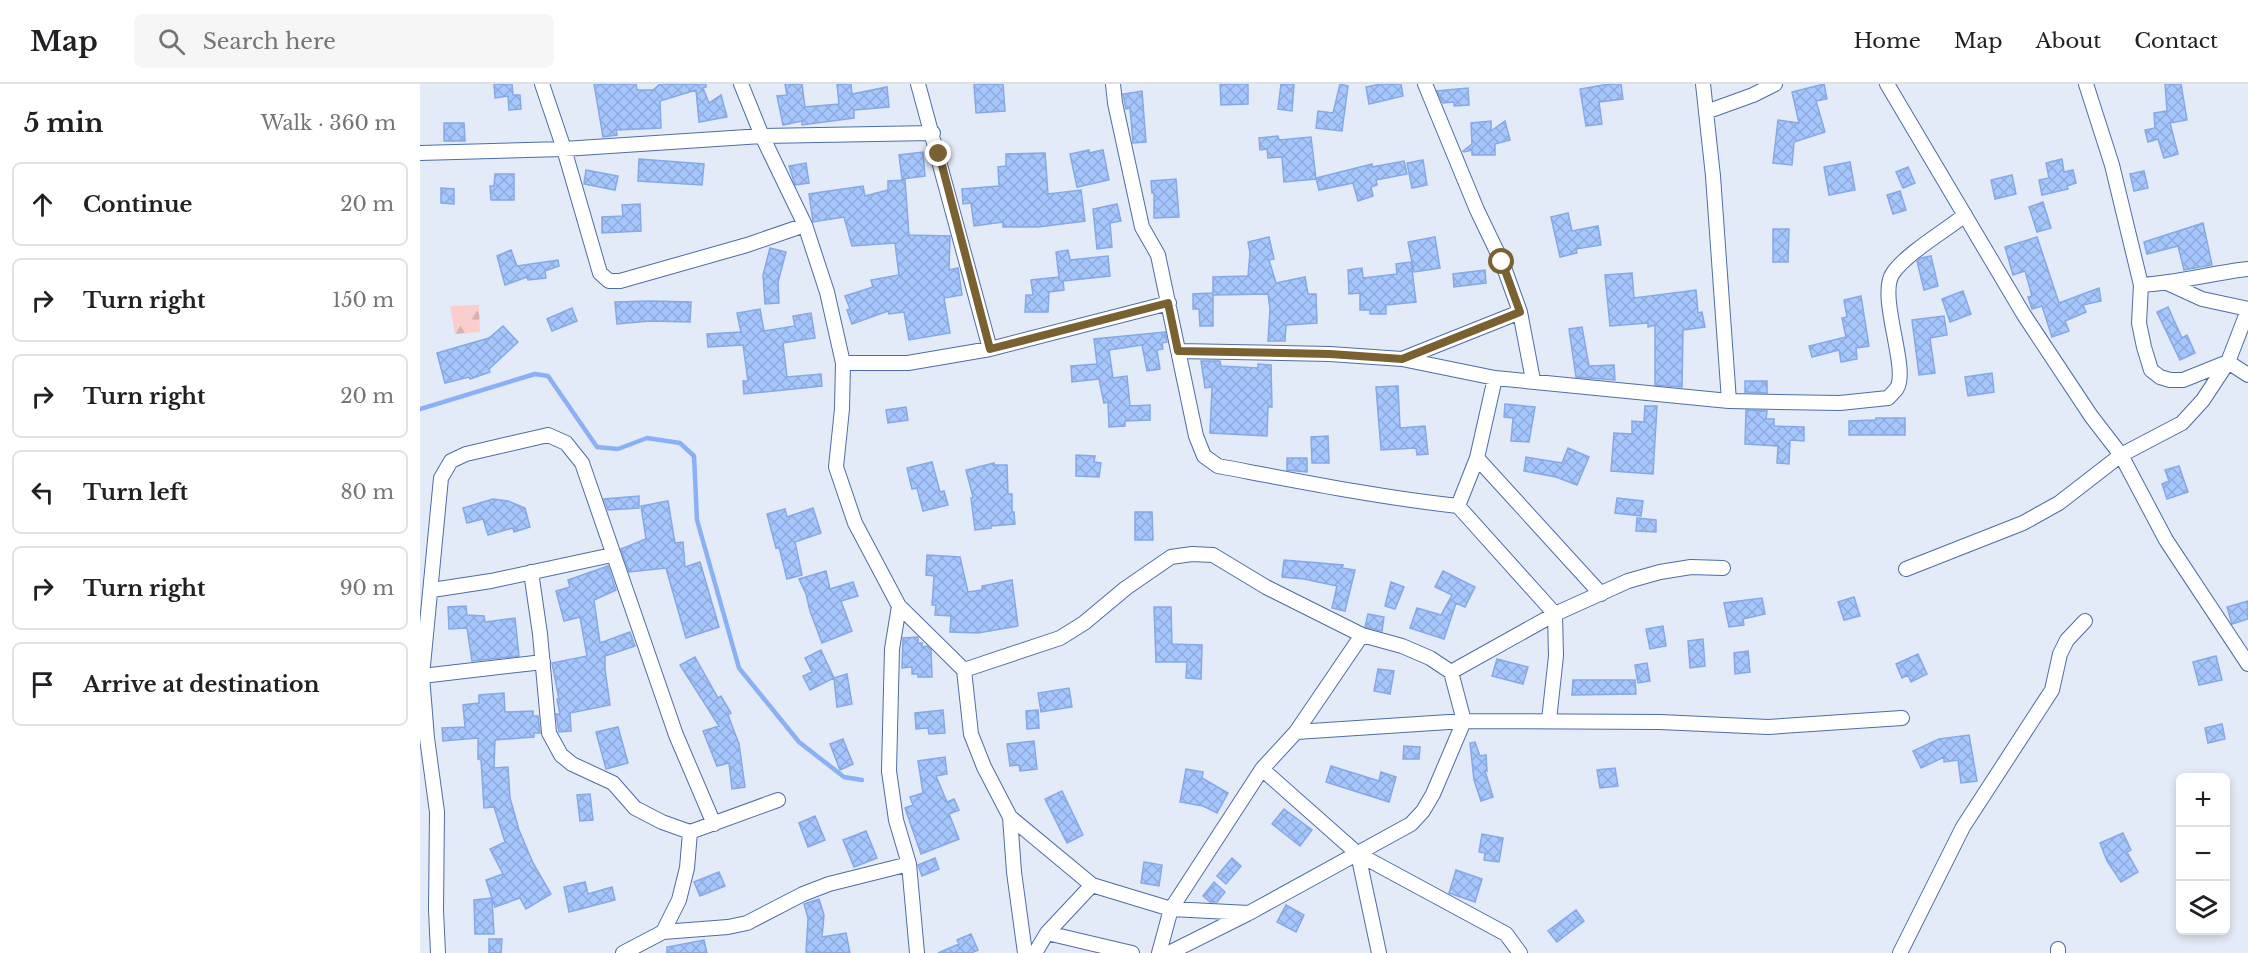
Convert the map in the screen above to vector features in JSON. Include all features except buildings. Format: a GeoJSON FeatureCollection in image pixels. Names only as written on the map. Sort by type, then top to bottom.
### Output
{"type":"FeatureCollection","features":[{"type":"Feature","properties":{"kind":"street"},"geometry":{"type":"LineString","coordinates":[[542,84],[564,149],[600,273],[609,281],[620,281],[693,261],[805,225]]}},
{"type":"Feature","properties":{"kind":"street"},"geometry":{"type":"LineString","coordinates":[[741,84],[762,136],[805,225],[827,292],[843,363],[842,409],[836,467],[855,523],[899,606],[964,670],[971,734],[984,767],[1010,817],[1092,885],[1171,909],[1249,913]]}},
{"type":"Feature","properties":{"kind":"street"},"geometry":{"type":"LineString","coordinates":[[918,84],[990,349]]}},
{"type":"Feature","properties":{"kind":"street"},"geometry":{"type":"LineString","coordinates":[[1113,84],[1115,103],[1142,227],[1158,255],[1196,436],[1204,456],[1218,466],[1338,490],[1458,506],[1555,614],[1556,656],[1549,720]]}},
{"type":"Feature","properties":{"kind":"street"},"geometry":{"type":"LineString","coordinates":[[1425,84],[1476,210],[1502,262],[1520,312],[1533,380]]}},
{"type":"Feature","properties":{"kind":"street"},"geometry":{"type":"LineString","coordinates":[[1703,84],[1713,176],[1729,401]]}},
{"type":"Feature","properties":{"kind":"street"},"geometry":{"type":"LineString","coordinates":[[1706,112],[1753,95],[1775,84]]}},
{"type":"Feature","properties":{"kind":"street"},"geometry":{"type":"LineString","coordinates":[[1887,84],[2024,315],[2091,416],[2121,455],[2166,540],[2248,664]]}},
{"type":"Feature","properties":{"kind":"street"},"geometry":{"type":"LineString","coordinates":[[2086,84],[2112,165],[2141,285],[2139,323],[2151,370],[2160,377],[2183,380],[2228,363]]}},
{"type":"Feature","properties":{"kind":"street"},"geometry":{"type":"LineString","coordinates":[[420,153],[564,149],[762,136],[933,133]]}},
{"type":"Feature","properties":{"kind":"street"},"geometry":{"type":"LineString","coordinates":[[1178,351],[1330,354],[1402,359],[1495,378],[1729,401],[1840,403],[1888,398],[1899,386],[1899,370],[1889,301],[1891,275],[1905,261],[1965,215]]}},
{"type":"Feature","properties":{"kind":"street"},"geometry":{"type":"LineString","coordinates":[[2141,285],[2167,283],[2213,273],[2248,269]]}},
{"type":"Feature","properties":{"kind":"street"},"geometry":{"type":"LineString","coordinates":[[1906,569],[2023,523],[2059,503],[2121,455],[2182,423],[2203,400],[2228,363],[2248,310],[2202,299],[2167,283]]}},
{"type":"Feature","properties":{"kind":"street"},"geometry":{"type":"LineString","coordinates":[[843,363],[908,363],[990,349],[1168,303]]}},
{"type":"Feature","properties":{"kind":"street"},"geometry":{"type":"LineString","coordinates":[[1402,359],[1520,312]]}},
{"type":"Feature","properties":{"kind":"street"},"geometry":{"type":"LineString","coordinates":[[2228,363],[2248,375]]}},
{"type":"Feature","properties":{"kind":"street"},"geometry":{"type":"LineString","coordinates":[[1458,506],[1477,458],[1495,378]]}},
{"type":"Feature","properties":{"kind":"street"},"geometry":{"type":"LineString","coordinates":[[438,953],[437,812],[421,674],[432,590],[441,478],[451,461],[466,454],[548,435],[566,443],[582,463],[676,735],[714,824]]}},
{"type":"Feature","properties":{"kind":"street"},"geometry":{"type":"LineString","coordinates":[[1477,458],[1601,594]]}},
{"type":"Feature","properties":{"kind":"street"},"geometry":{"type":"LineString","coordinates":[[964,670],[1060,638],[1171,557],[1192,554],[1213,555],[1266,587],[1362,635],[1402,646],[1430,658],[1451,672],[1464,721],[1433,794],[1423,811],[1411,824],[1249,913],[1169,953]]}},
{"type":"Feature","properties":{"kind":"street"},"geometry":{"type":"LineString","coordinates":[[432,590],[612,555]]}},
{"type":"Feature","properties":{"kind":"street"},"geometry":{"type":"LineString","coordinates":[[1451,672],[1555,614],[1628,581],[1660,572],[1691,567],[1723,568]]}},
{"type":"Feature","properties":{"kind":"street"},"geometry":{"type":"LineString","coordinates":[[531,572],[543,662],[549,733],[561,755],[572,764],[612,783],[635,808],[662,822],[690,831],[778,800]]}},
{"type":"Feature","properties":{"kind":"street"},"geometry":{"type":"LineString","coordinates":[[899,606],[892,649],[889,771],[896,820],[909,864],[918,953]]}},
{"type":"Feature","properties":{"kind":"street"},"geometry":{"type":"LineString","coordinates":[[1900,953],[1963,827],[2052,690],[2060,654],[2067,640],[2085,621]]}},
{"type":"Feature","properties":{"kind":"street"},"geometry":{"type":"LineString","coordinates":[[1159,953],[1171,909],[1262,770],[1296,732],[1362,635]]}},
{"type":"Feature","properties":{"kind":"street"},"geometry":{"type":"LineString","coordinates":[[421,674],[543,662]]}},
{"type":"Feature","properties":{"kind":"street"},"geometry":{"type":"LineString","coordinates":[[1296,732],[1464,721],[1660,722],[1768,727],[1902,718]]}},
{"type":"Feature","properties":{"kind":"street"},"geometry":{"type":"LineString","coordinates":[[1262,770],[1358,854],[1506,934],[1520,953]]}},
{"type":"Feature","properties":{"kind":"street"},"geometry":{"type":"LineString","coordinates":[[1010,817],[1024,953]]}},
{"type":"Feature","properties":{"kind":"street"},"geometry":{"type":"LineString","coordinates":[[663,932],[679,900],[687,868],[690,831]]}},
{"type":"Feature","properties":{"kind":"street"},"geometry":{"type":"LineString","coordinates":[[1358,854],[1379,953]]}},
{"type":"Feature","properties":{"kind":"street"},"geometry":{"type":"LineString","coordinates":[[623,953],[663,932],[747,924],[812,890],[909,864]]}},
{"type":"Feature","properties":{"kind":"street"},"geometry":{"type":"LineString","coordinates":[[1035,953],[1047,933],[1092,885]]}},
{"type":"Feature","properties":{"kind":"street"},"geometry":{"type":"LineString","coordinates":[[1047,933],[1132,953]]}},
{"type":"Feature","properties":{"kind":"green space"},"geometry":{"type":"Polygon","coordinates":[[[479,305],[480,332],[455,334],[450,306],[479,305]]]}},
{"type":"Feature","properties":{"kind":"waterway"},"geometry":{"type":"LineString","coordinates":[[420,409],[535,374],[548,376],[597,447],[618,449],[647,438],[680,443],[694,456],[697,520],[739,668],[799,742],[844,777],[862,780]]}},
{"type":"Feature","properties":{"kind":"route"},"geometry":{"type":"LineString","coordinates":[[939,154],[990,349],[1168,303],[1178,351],[1330,354],[1402,359],[1520,312],[1502,262]]}}]}
